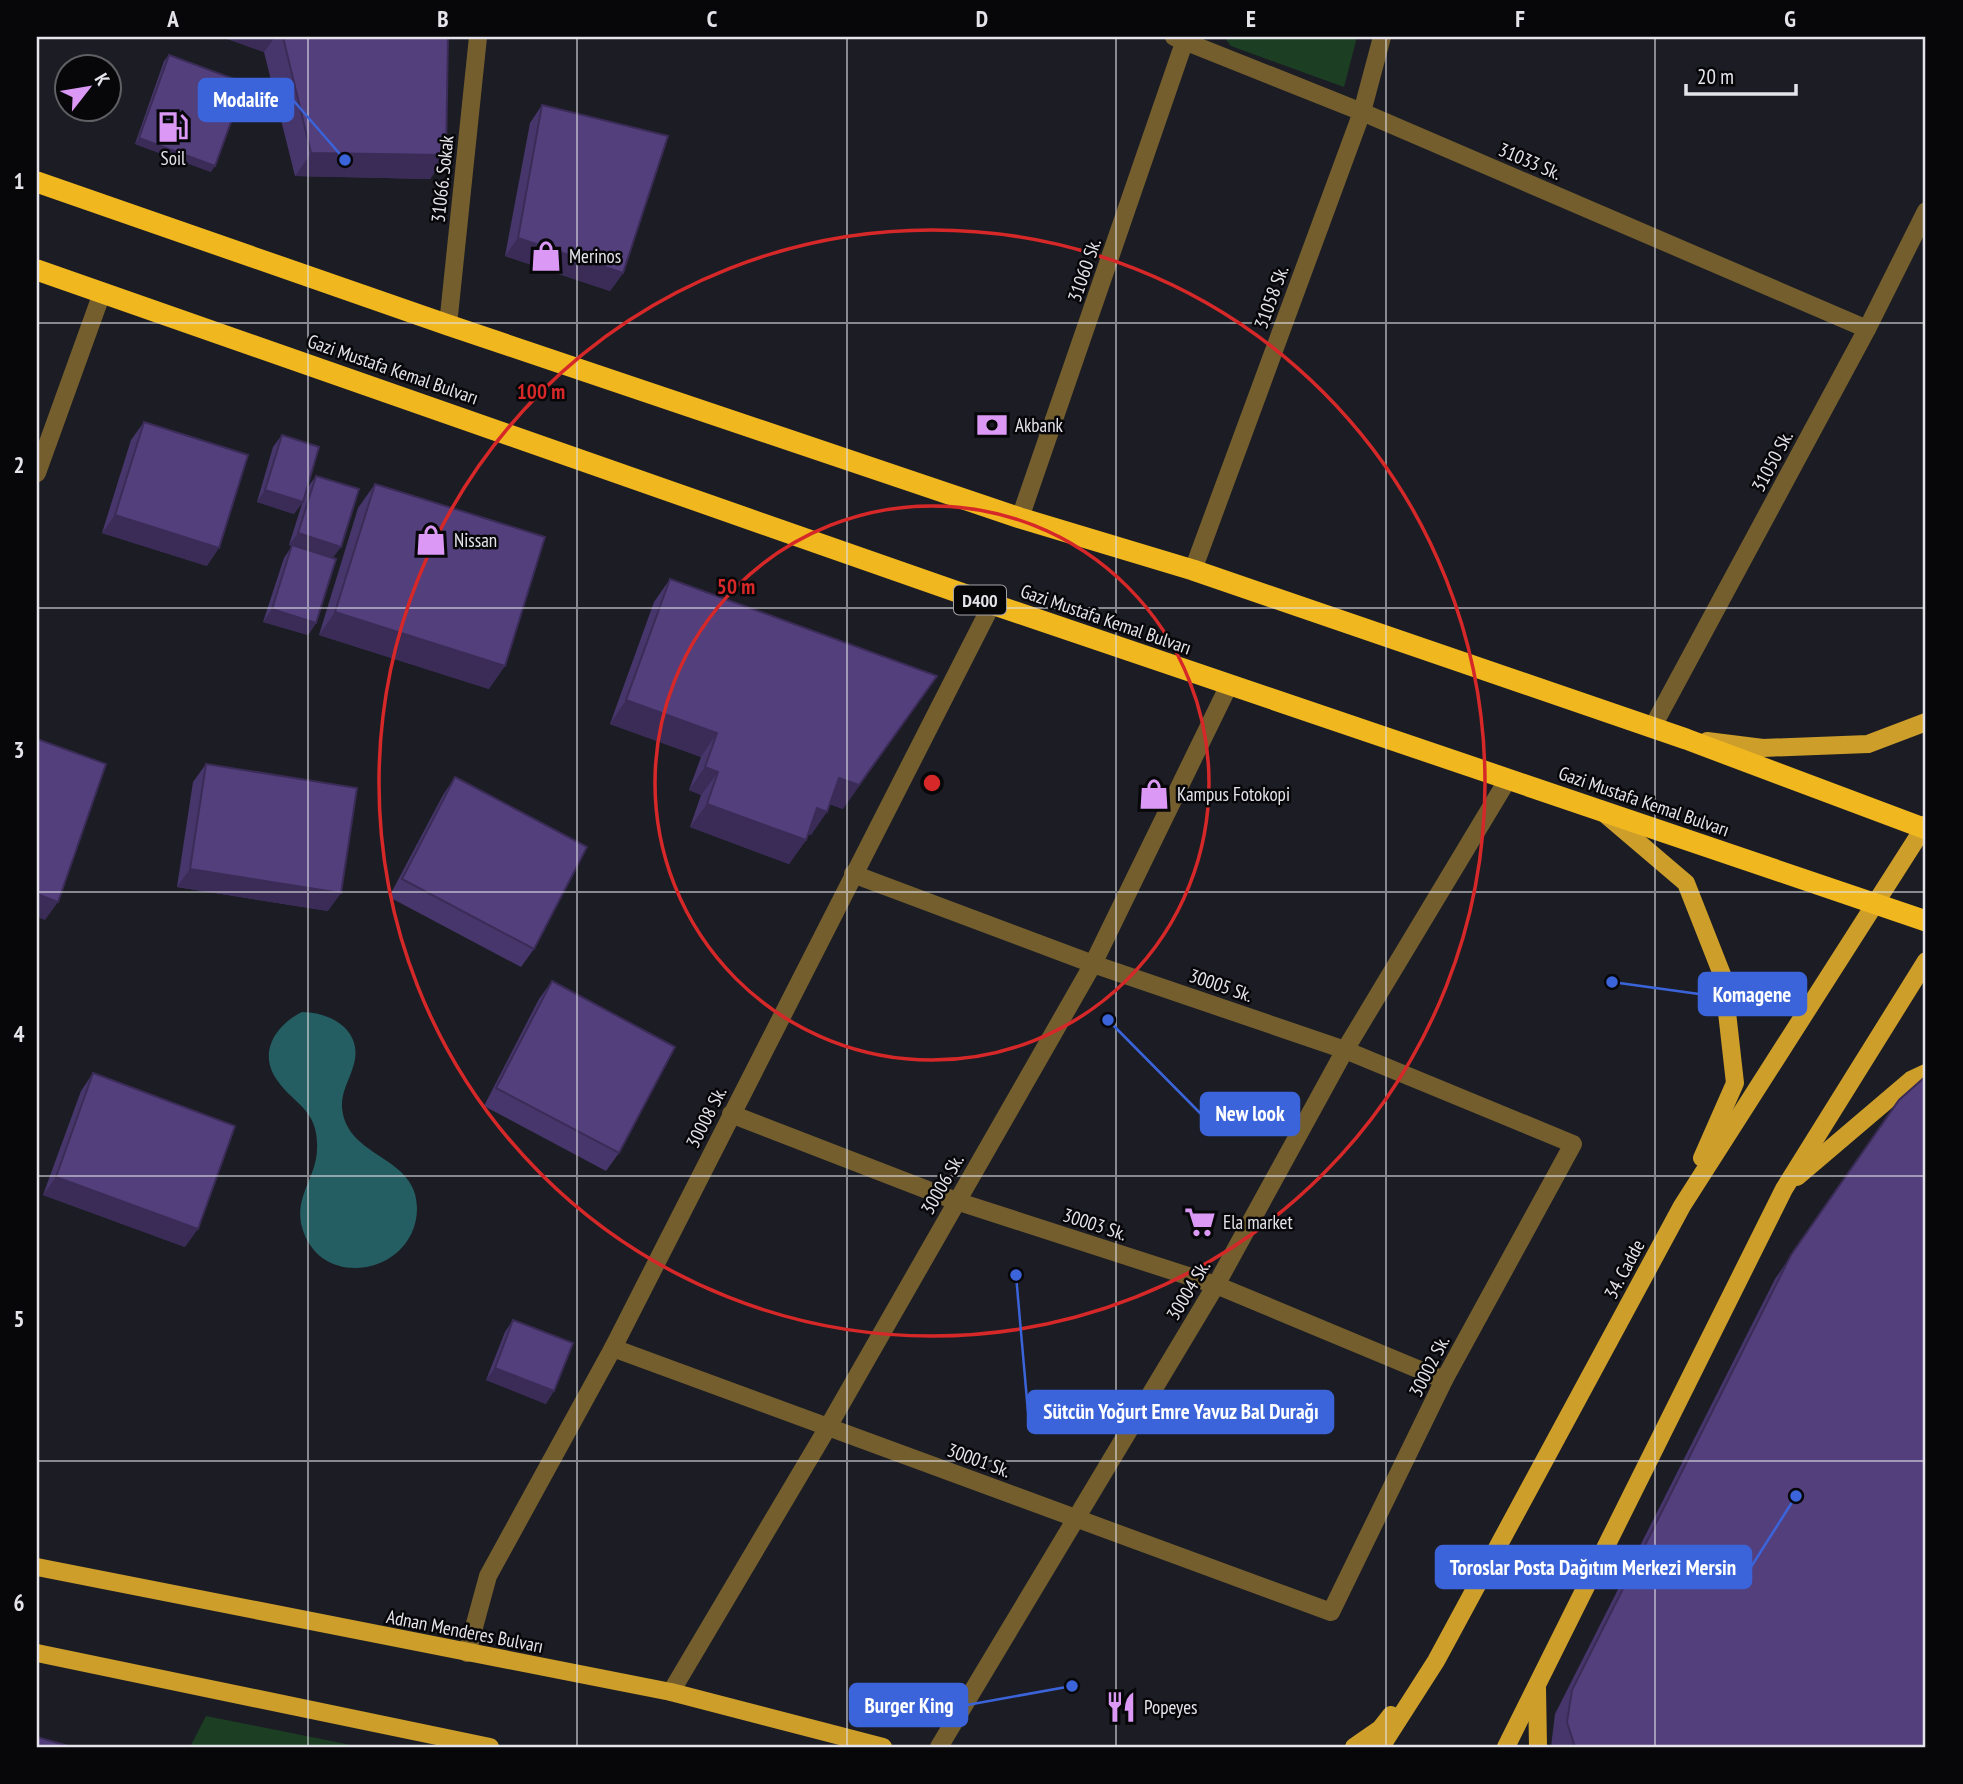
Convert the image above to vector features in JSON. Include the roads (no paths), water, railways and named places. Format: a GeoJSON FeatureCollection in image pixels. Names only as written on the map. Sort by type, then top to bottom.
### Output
{"type":"FeatureCollection","features":[{"type":"Feature","properties":{"kind":"highway"},"geometry":{"type":"LineString","coordinates":[[37,182],[448,325],[1020,518],[1193,570],[1686,739],[1925,827]]}},
{"type":"Feature","properties":{"kind":"highway","name":"Gazi Mustafa Kemal Bulvarı"},"geometry":{"type":"LineString","coordinates":[[37,270],[992,604],[1926,921]]}},
{"type":"Feature","properties":{"kind":"main road"},"geometry":{"type":"LineString","coordinates":[[1686,739],[1763,747],[1868,744],[1926,722]]}},
{"type":"Feature","properties":{"kind":"main road"},"geometry":{"type":"LineString","coordinates":[[1600,810],[1686,883],[1723,977],[1735,1083],[1682,1206]]}},
{"type":"Feature","properties":{"kind":"main road","name":"34. Cadde"},"geometry":{"type":"LineString","coordinates":[[1381,1747],[1436,1661],[1682,1206],[1925,827]]}},
{"type":"Feature","properties":{"kind":"main road"},"geometry":{"type":"LineString","coordinates":[[1506,1747],[1784,1189],[1926,961]]}},
{"type":"Feature","properties":{"kind":"main road"},"geometry":{"type":"LineString","coordinates":[[1784,1189],[1911,1080],[1926,1073]]}},
{"type":"Feature","properties":{"kind":"main road","name":"Adnan Menderes Bulvarı"},"geometry":{"type":"LineString","coordinates":[[37,1567],[671,1692],[883,1747]]}},
{"type":"Feature","properties":{"kind":"main road"},"geometry":{"type":"LineString","coordinates":[[37,1653],[490,1747]]}},
{"type":"Feature","properties":{"kind":"main road"},"geometry":{"type":"LineString","coordinates":[[1354,1747],[1380,1729],[1436,1661]]}},
{"type":"Feature","properties":{"kind":"main road"},"geometry":{"type":"LineString","coordinates":[[1537,1685],[1538,1747]]}},
{"type":"Feature","properties":{"kind":"street","name":"31066. Sokak"},"geometry":{"type":"LineString","coordinates":[[448,325],[478,37]]}},
{"type":"Feature","properties":{"kind":"street","name":"31058 Sk."},"geometry":{"type":"LineString","coordinates":[[1193,570],[1362,112],[1382,37]]}},
{"type":"Feature","properties":{"kind":"street","name":"31033 Sk."},"geometry":{"type":"LineString","coordinates":[[1182,38],[1362,112],[1867,329]]}},
{"type":"Feature","properties":{"kind":"street","name":"31060 Sk."},"geometry":{"type":"LineString","coordinates":[[1020,518],[1182,38]]}},
{"type":"Feature","properties":{"kind":"street","name":"31050 Sk."},"geometry":{"type":"LineString","coordinates":[[1652,728],[1867,329],[1926,211]]}},
{"type":"Feature","properties":{"kind":"street"},"geometry":{"type":"LineString","coordinates":[[37,472],[102,293]]}},
{"type":"Feature","properties":{"kind":"street","name":"30008 Sk."},"geometry":{"type":"LineString","coordinates":[[467,1653],[488,1576],[613,1348],[992,604]]}},
{"type":"Feature","properties":{"kind":"street","name":"30006 Sk."},"geometry":{"type":"LineString","coordinates":[[671,1692],[828,1427],[1093,964],[1228,685]]}},
{"type":"Feature","properties":{"kind":"street","name":"30004 Sk."},"geometry":{"type":"LineString","coordinates":[[939,1747],[1216,1285],[1345,1050],[1508,779]]}},
{"type":"Feature","properties":{"kind":"street","name":"30005 Sk."},"geometry":{"type":"LineString","coordinates":[[853,874],[1093,964],[1345,1050],[1573,1144]]}},
{"type":"Feature","properties":{"kind":"street","name":"30003 Sk."},"geometry":{"type":"LineString","coordinates":[[731,1114],[956,1201],[1216,1285],[1444,1380]]}},
{"type":"Feature","properties":{"kind":"street","name":"30002 Sk."},"geometry":{"type":"LineString","coordinates":[[1331,1612],[1444,1380],[1573,1144]]}},
{"type":"Feature","properties":{"kind":"street","name":"30001 Sk."},"geometry":{"type":"LineString","coordinates":[[613,1348],[1331,1612]]}},
{"type":"Feature","properties":{"kind":"water"},"geometry":{"type":"Polygon","coordinates":[[[302,1012],[334,1020],[350,1034],[355,1055],[342,1102],[347,1125],[356,1138],[406,1177],[414,1191],[417,1208],[413,1230],[402,1248],[385,1260],[366,1267],[346,1267],[328,1261],[312,1248],[302,1227],[301,1206],[316,1160],[317,1136],[310,1117],[277,1080],[269,1059],[270,1049],[278,1031],[302,1012]]]}},
{"type":"Feature","properties":{"kind":"place","name":"Soil"},"geometry":{"type":"Point","coordinates":[173,127]}},
{"type":"Feature","properties":{"kind":"place","name":"Modalife"},"geometry":{"type":"Point","coordinates":[345,160]}},
{"type":"Feature","properties":{"kind":"place","name":"Merinos"},"geometry":{"type":"Point","coordinates":[546,256]}},
{"type":"Feature","properties":{"kind":"place","name":"Akbank"},"geometry":{"type":"Point","coordinates":[992,425]}},
{"type":"Feature","properties":{"kind":"place","name":"Nissan"},"geometry":{"type":"Point","coordinates":[431,540]}},
{"type":"Feature","properties":{"kind":"place","name":"Kampus Fotokopi"},"geometry":{"type":"Point","coordinates":[1154,794]}},
{"type":"Feature","properties":{"kind":"place","name":"Komagene"},"geometry":{"type":"Point","coordinates":[1612,982]}},
{"type":"Feature","properties":{"kind":"place","name":"New look"},"geometry":{"type":"Point","coordinates":[1108,1020]}},
{"type":"Feature","properties":{"kind":"place","name":"Ela market"},"geometry":{"type":"Point","coordinates":[1200,1222]}},
{"type":"Feature","properties":{"kind":"place","name":"Sütcün Yoğurt Emre Yavuz Bal Durağı"},"geometry":{"type":"Point","coordinates":[1016,1275]}},
{"type":"Feature","properties":{"kind":"place","name":"Toroslar Posta Dağıtım Merkezi Mersin"},"geometry":{"type":"Point","coordinates":[1796,1496]}},
{"type":"Feature","properties":{"kind":"place","name":"Burger King"},"geometry":{"type":"Point","coordinates":[1072,1686]}},
{"type":"Feature","properties":{"kind":"place","name":"Popeyes"},"geometry":{"type":"Point","coordinates":[1121,1707]}}]}
